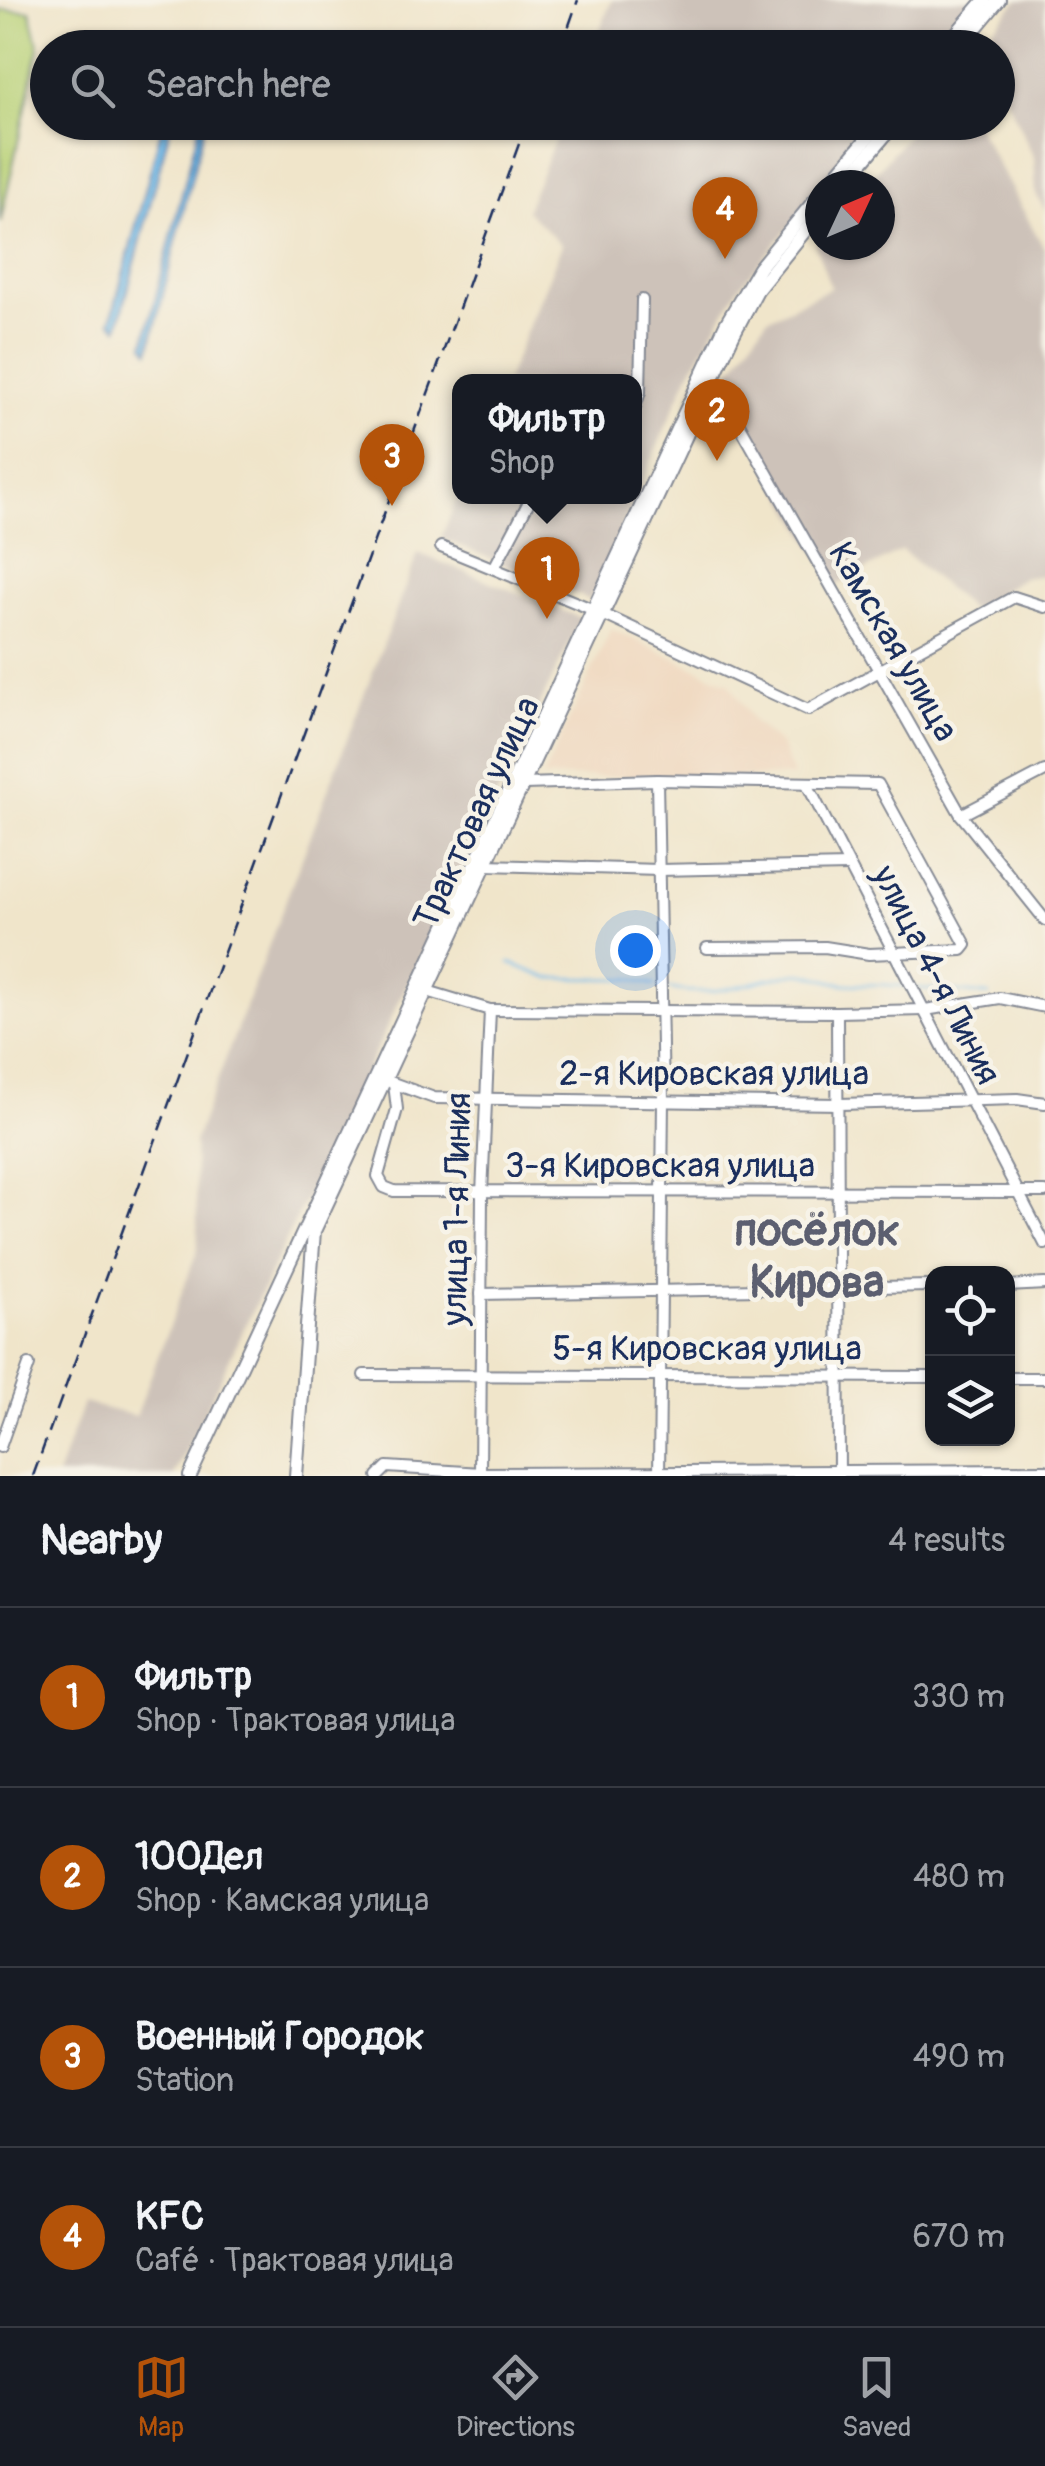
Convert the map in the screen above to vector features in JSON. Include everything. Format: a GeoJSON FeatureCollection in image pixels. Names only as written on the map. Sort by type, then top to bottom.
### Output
{"type":"FeatureCollection","features":[{"type":"Feature","properties":{"kind":"main road"},"geometry":{"type":"LineString","coordinates":[[959,30],[985,0]]}},
{"type":"Feature","properties":{"kind":"main road"},"geometry":{"type":"LineString","coordinates":[[974,30],[1000,0]]}},
{"type":"Feature","properties":{"kind":"main road"},"geometry":{"type":"LineString","coordinates":[[841,170],[866,140]]}},
{"type":"Feature","properties":{"kind":"main road"},"geometry":{"type":"LineString","coordinates":[[856,170],[881,140]]}},
{"type":"Feature","properties":{"kind":"main road","name":"Трактовая улица"},"geometry":{"type":"LineString","coordinates":[[296,1476],[314,1231],[390,1082],[427,991],[524,784],[736,304],[759,268],[805,212]]}},
{"type":"Feature","properties":{"kind":"main road","name":"Трактовая улица"},"geometry":{"type":"LineString","coordinates":[[190,1476],[276,1296],[303,1228],[757,290],[805,231]]}},
{"type":"Feature","properties":{"kind":"main road"},"geometry":{"type":"LineString","coordinates":[[276,1296],[286,1287],[296,1287],[307,1306]]}},
{"type":"Feature","properties":{"kind":"main road"},"geometry":{"type":"LineString","coordinates":[[209,1436],[209,1446],[217,1454]]}},
{"type":"Feature","properties":{"kind":"street"},"geometry":{"type":"LineString","coordinates":[[640,374],[642,300]]}},
{"type":"Feature","properties":{"kind":"street","name":"Камская улица"},"geometry":{"type":"LineString","coordinates":[[714,378],[960,816],[1045,920]]}},
{"type":"Feature","properties":{"kind":"street"},"geometry":{"type":"LineString","coordinates":[[494,568],[528,504]]}},
{"type":"Feature","properties":{"kind":"street"},"geometry":{"type":"LineString","coordinates":[[440,546],[599,612],[808,710],[1014,597],[1045,607]]}},
{"type":"Feature","properties":{"kind":"street"},"geometry":{"type":"LineString","coordinates":[[960,816],[1045,771]]}},
{"type":"Feature","properties":{"kind":"street"},"geometry":{"type":"LineString","coordinates":[[524,784],[658,780],[807,784]]}},
{"type":"Feature","properties":{"kind":"street"},"geometry":{"type":"LineString","coordinates":[[658,780],[663,1100],[659,1473]]}},
{"type":"Feature","properties":{"kind":"street","name":"улица 4-я Линия"},"geometry":{"type":"LineString","coordinates":[[894,950],[962,950],[966,945],[878,784],[807,784],[1045,1244]]}},
{"type":"Feature","properties":{"kind":"street"},"geometry":{"type":"LineString","coordinates":[[486,865],[659,870],[848,866]]}},
{"type":"Feature","properties":{"kind":"street"},"geometry":{"type":"LineString","coordinates":[[707,948],[825,948],[869,954],[894,950]]}},
{"type":"Feature","properties":{"kind":"street"},"geometry":{"type":"LineString","coordinates":[[427,991],[490,1010],[925,1010],[1000,998],[1045,1007]]}},
{"type":"Feature","properties":{"kind":"street","name":"улица 1-я Линия"},"geometry":{"type":"LineString","coordinates":[[480,1475],[482,1194],[490,1010]]}},
{"type":"Feature","properties":{"kind":"street"},"geometry":{"type":"LineString","coordinates":[[837,1012],[840,1474]]}},
{"type":"Feature","properties":{"kind":"street","name":"2-я Кировская улица"},"geometry":{"type":"LineString","coordinates":[[390,1082],[434,1098],[485,1100],[1045,1103]]}},
{"type":"Feature","properties":{"kind":"street","name":"3-я Кировская улица"},"geometry":{"type":"LineString","coordinates":[[390,1082],[397,1109],[378,1176],[384,1187],[482,1194],[1045,1192]]}},
{"type":"Feature","properties":{"kind":"street"},"geometry":{"type":"LineString","coordinates":[[1015,1286],[1045,1284]]}},
{"type":"Feature","properties":{"kind":"street"},"geometry":{"type":"LineString","coordinates":[[481,1294],[925,1286]]}},
{"type":"Feature","properties":{"kind":"street"},"geometry":{"type":"LineString","coordinates":[[0,1447],[29,1365]]}},
{"type":"Feature","properties":{"kind":"street","name":"5-я Кировская улица"},"geometry":{"type":"LineString","coordinates":[[364,1376],[925,1378]]}},
{"type":"Feature","properties":{"kind":"street"},"geometry":{"type":"LineString","coordinates":[[1015,1378],[1045,1378]]}},
{"type":"Feature","properties":{"kind":"street"},"geometry":{"type":"LineString","coordinates":[[378,1476],[387,1467],[480,1475],[1045,1470]]}},
{"type":"Feature","properties":{"kind":"shaded area"},"geometry":{"type":"Polygon","coordinates":[[[612,0],[976,0],[951,30],[600,30],[612,0]]]}},
{"type":"Feature","properties":{"kind":"shaded area"},"geometry":{"type":"Polygon","coordinates":[[[1018,0],[1045,0],[1045,211],[1036,194],[1034,157],[1015,117],[1015,30],[991,30],[1018,0]]]}},
{"type":"Feature","properties":{"kind":"shaded area"},"geometry":{"type":"Polygon","coordinates":[[[555,140],[861,140],[836,170],[805,170],[805,208],[736,291],[689,374],[642,481],[642,374],[509,374],[562,245],[526,210],[555,140]]]}},
{"type":"Feature","properties":{"kind":"shaded area"},"geometry":{"type":"Polygon","coordinates":[[[903,140],[984,140],[1045,250],[1045,575],[1022,578],[971,609],[902,550],[835,586],[721,385],[767,319],[831,288],[821,260],[895,260],[895,170],[878,170],[903,140]]]}},
{"type":"Feature","properties":{"kind":"shaded area"},"geometry":{"type":"Polygon","coordinates":[[[455,504],[632,504],[590,600],[441,538],[455,504]]]}},
{"type":"Feature","properties":{"kind":"shaded area"},"geometry":{"type":"Polygon","coordinates":[[[418,553],[581,618],[174,1476],[57,1476],[83,1403],[136,1416],[198,1249],[194,1142],[418,553]]]}},
{"type":"Feature","properties":{"kind":"shaded area"},"geometry":{"type":"Polygon","coordinates":[[[611,629],[730,684],[753,721],[781,746],[793,776],[543,777],[611,629]]]}},
{"type":"Feature","properties":{"kind":"green space"},"geometry":{"type":"Polygon","coordinates":[[[0,10],[30,11],[35,30],[30,30],[30,88],[0,223],[0,10]]]}},
{"type":"Feature","properties":{"kind":"water"},"geometry":{"type":"Polygon","coordinates":[[[159,140],[167,140],[118,328],[111,321],[159,140]]]}},
{"type":"Feature","properties":{"kind":"water"},"geometry":{"type":"Polygon","coordinates":[[[196,140],[201,140],[149,351],[144,345],[196,140]]]}},
{"type":"Feature","properties":{"kind":"waterway"},"geometry":{"type":"LineString","coordinates":[[510,963],[548,978],[631,979],[655,985]]}},
{"type":"Feature","properties":{"kind":"waterway"},"geometry":{"type":"LineString","coordinates":[[663,987],[714,991],[800,974],[840,983],[909,987]]}},
{"type":"Feature","properties":{"kind":"waterway"},"geometry":{"type":"LineString","coordinates":[[917,988],[989,995]]}},
{"type":"Feature","properties":{"kind":"railway"},"geometry":{"type":"LineString","coordinates":[[567,30],[578,0]]}},
{"type":"Feature","properties":{"kind":"railway"},"geometry":{"type":"LineString","coordinates":[[33,1476],[520,140]]}},
{"type":"Feature","properties":{"kind":"place","name":"KFC"},"geometry":{"type":"Point","coordinates":[725,259]}},
{"type":"Feature","properties":{"kind":"place","name":"100Дел"},"geometry":{"type":"Point","coordinates":[717,461]}},
{"type":"Feature","properties":{"kind":"place","name":"Военный Городок"},"geometry":{"type":"Point","coordinates":[392,506]}},
{"type":"Feature","properties":{"kind":"place","name":"Фильтр"},"geometry":{"type":"Point","coordinates":[547,619]}},
{"type":"Feature","properties":{"kind":"district","name":"посёлок Кирова"},"geometry":{"type":"Point","coordinates":[817,1257]}}]}
